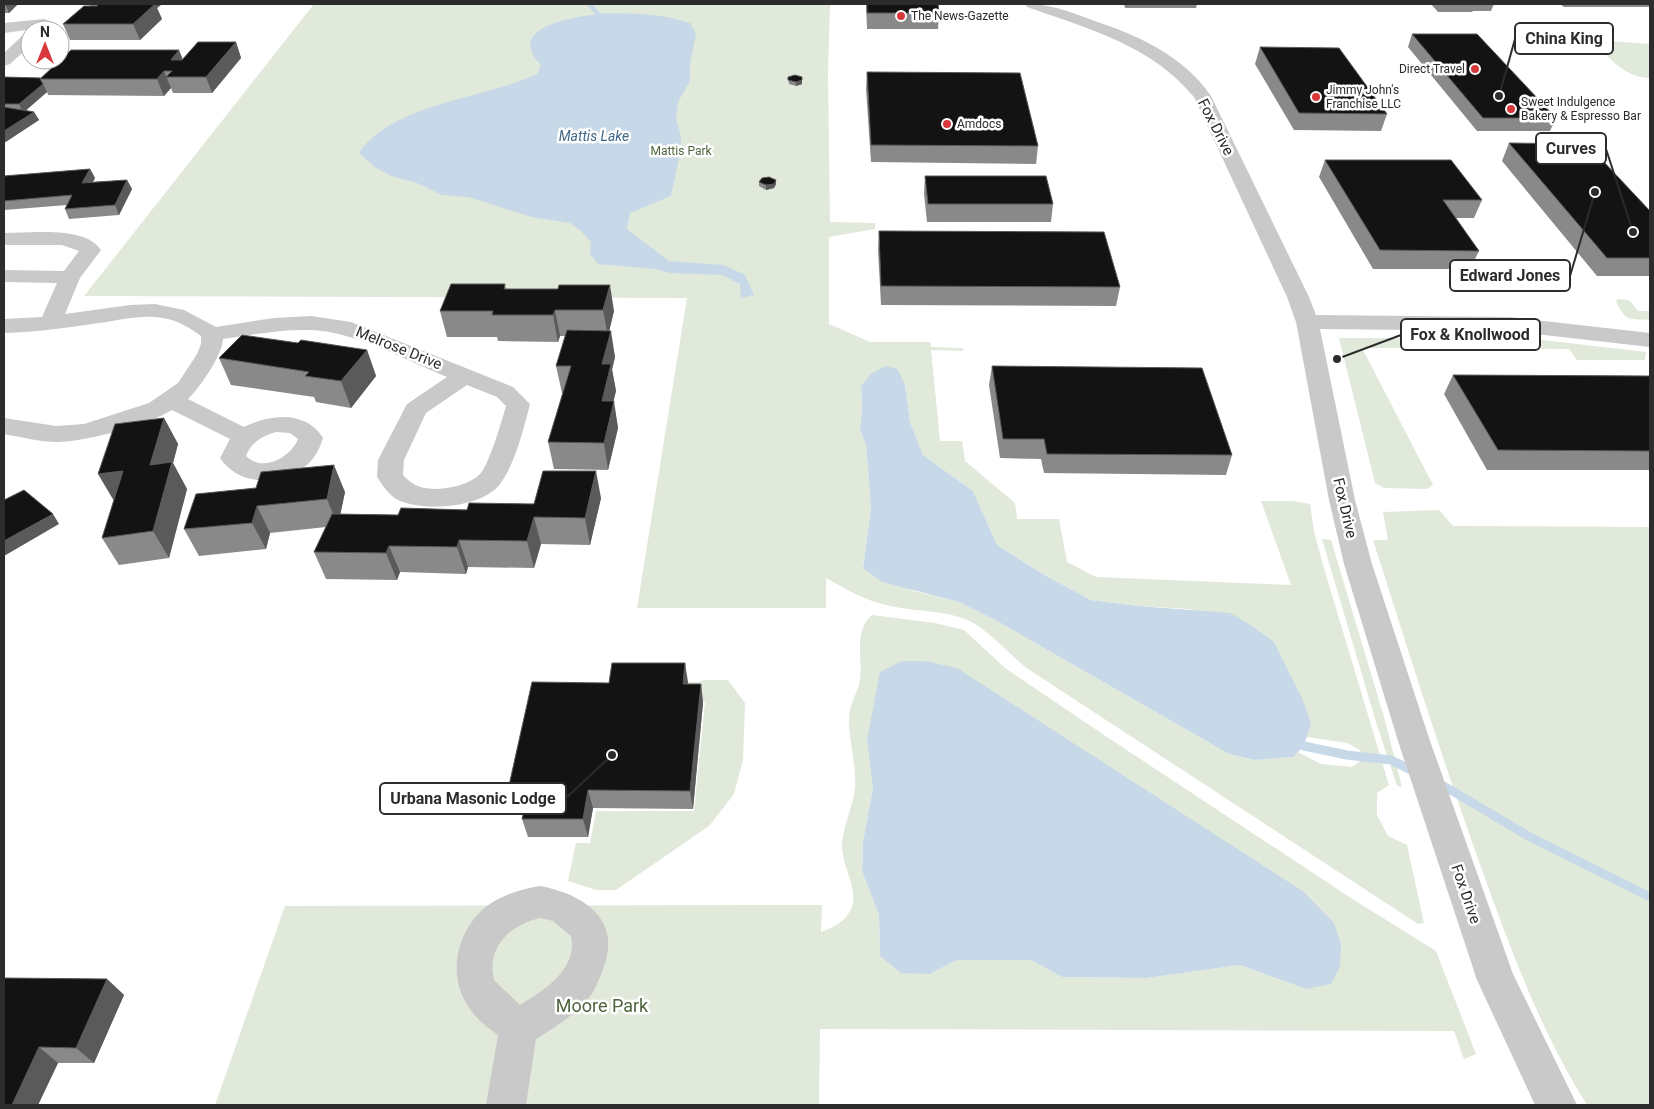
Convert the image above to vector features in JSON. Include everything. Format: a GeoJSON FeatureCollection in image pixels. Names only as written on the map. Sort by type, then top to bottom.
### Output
{"type":"FeatureCollection","features":[{"type":"Feature","properties":{"kind":"street","name":"Fox Drive"},"geometry":{"type":"LineString","coordinates":[[1032,4],[1144,47],[1180,72],[1194,85],[1202,96],[1258,210],[1298,297],[1307,322],[1342,500],[1358,564],[1432,795],[1496,980],[1547,1088],[1557,1105]]}},
{"type":"Feature","properties":{"kind":"street"},"geometry":{"type":"LineString","coordinates":[[4,28],[20,25]]}},
{"type":"Feature","properties":{"kind":"street"},"geometry":{"type":"LineString","coordinates":[[4,61],[20,47]]}},
{"type":"Feature","properties":{"kind":"street"},"geometry":{"type":"LineString","coordinates":[[4,239],[73,240],[85,244],[91,250],[70,277],[50,323]]}},
{"type":"Feature","properties":{"kind":"street"},"geometry":{"type":"LineString","coordinates":[[4,276],[70,277]]}},
{"type":"Feature","properties":{"kind":"street"},"geometry":{"type":"LineString","coordinates":[[4,326],[50,323],[138,311],[164,312],[195,322],[212,334],[212,344],[208,354],[186,388],[171,400],[138,416],[84,432],[56,434],[4,427]]}},
{"type":"Feature","properties":{"kind":"street"},"geometry":{"type":"LineString","coordinates":[[1307,322],[1509,324],[1650,340]]}},
{"type":"Feature","properties":{"kind":"street","name":"Melrose Drive"},"geometry":{"type":"LineString","coordinates":[[212,334],[274,325],[311,323],[351,329],[465,375],[505,392],[518,404],[515,418],[491,479],[469,492],[439,498],[408,494],[390,477],[391,460],[416,409],[465,375]]}},
{"type":"Feature","properties":{"kind":"street"},"geometry":{"type":"LineString","coordinates":[[171,400],[245,437]]}},
{"type":"Feature","properties":{"kind":"street"},"geometry":{"type":"LineString","coordinates":[[506,1105],[518,1028]]}},
{"type":"Feature","properties":{"kind":"green space","name":"Mattis Park"},"geometry":{"type":"Polygon","coordinates":[[[314,4],[830,4],[828,74],[830,222],[875,223],[875,229],[829,237],[829,324],[870,342],[930,342],[931,347],[963,348],[963,351],[931,350],[940,441],[962,441],[965,461],[1015,503],[1017,519],[1059,519],[1067,562],[1096,577],[1291,585],[1261,501],[1293,501],[1310,504],[1314,531],[1323,565],[1389,785],[1377,793],[1377,815],[1388,836],[1407,845],[1424,923],[1418,924],[1028,669],[981,628],[965,619],[944,614],[892,607],[875,602],[853,593],[826,578],[826,608],[637,608],[687,298],[84,296],[314,4]],[[905,384],[861,386],[860,430],[866,445],[871,508],[863,568],[914,591],[959,602],[997,621],[1229,754],[1255,760],[1293,757],[1298,752],[1321,764],[1352,767],[1363,759],[1360,750],[1347,743],[1307,737],[1310,722],[1190,609],[1139,606],[1091,600],[1046,576],[997,545],[973,491],[923,455],[910,422],[905,384]]]}},
{"type":"Feature","properties":{"kind":"green space"},"geometry":{"type":"Polygon","coordinates":[[[1593,40],[1650,44],[1650,78],[1633,75],[1625,71],[1611,60],[1593,40]]]}},
{"type":"Feature","properties":{"kind":"green space"},"geometry":{"type":"Polygon","coordinates":[[[1618,299],[1629,300],[1638,311],[1650,311],[1650,320],[1633,319],[1625,316],[1616,301],[1618,299]]]}},
{"type":"Feature","properties":{"kind":"green space"},"geometry":{"type":"Polygon","coordinates":[[[1339,338],[1534,339],[1646,352],[1645,360],[1577,360],[1569,349],[1362,348],[1433,485],[1427,489],[1384,488],[1375,483],[1339,338]]]}},
{"type":"Feature","properties":{"kind":"green space"},"geometry":{"type":"Polygon","coordinates":[[[1439,510],[1453,526],[1650,527],[1650,1105],[1587,1105],[1557,1052],[1530,994],[1506,936],[1470,836],[1373,540],[1388,540],[1383,512],[1439,510]]]}},
{"type":"Feature","properties":{"kind":"green space"},"geometry":{"type":"Polygon","coordinates":[[[1322,539],[1331,540],[1384,717],[1402,787],[1397,786],[1376,722],[1322,539]]]}},
{"type":"Feature","properties":{"kind":"green space","name":"Moore Park"},"geometry":{"type":"Polygon","coordinates":[[[872,615],[935,623],[964,630],[1005,668],[1354,900],[1436,951],[1476,1054],[1464,1059],[1454,1031],[820,1029],[819,1105],[215,1105],[285,906],[822,905],[821,932],[841,922],[848,914],[853,903],[852,889],[842,851],[842,843],[855,788],[849,716],[860,680],[860,645],[866,622],[872,615]],[[873,788],[863,841],[862,871],[879,915],[880,956],[930,974],[957,960],[1031,960],[1062,977],[1146,978],[1240,965],[1306,989],[873,788]]]}},
{"type":"Feature","properties":{"kind":"green space"},"geometry":{"type":"Polygon","coordinates":[[[728,680],[745,703],[743,760],[734,794],[709,826],[616,890],[596,890],[568,881],[576,843],[590,843],[596,811],[694,811],[705,702],[687,700],[688,682],[728,680]]]}},
{"type":"Feature","properties":{"kind":"water","name":"Mattis Lake"},"geometry":{"type":"Polygon","coordinates":[[[610,13],[668,17],[690,23],[696,34],[690,64],[690,81],[678,102],[676,117],[681,137],[680,154],[671,196],[630,213],[627,229],[669,261],[724,265],[745,275],[754,295],[741,298],[740,284],[722,275],[671,273],[653,269],[598,264],[590,254],[591,242],[570,223],[531,217],[469,197],[442,195],[417,183],[391,176],[376,168],[359,153],[374,137],[393,123],[441,104],[537,74],[541,65],[531,51],[531,40],[539,31],[551,24],[583,16],[610,13]]]}},
{"type":"Feature","properties":{"kind":"water"},"geometry":{"type":"Polygon","coordinates":[[[885,366],[897,369],[905,384],[910,422],[923,455],[973,491],[997,545],[1046,576],[1091,600],[1139,606],[1230,613],[1252,626],[1274,642],[1303,700],[1311,723],[1304,746],[1293,757],[1255,760],[1229,754],[997,621],[959,602],[882,582],[863,568],[871,508],[866,445],[860,430],[861,386],[871,374],[885,366]]]}},
{"type":"Feature","properties":{"kind":"water"},"geometry":{"type":"Polygon","coordinates":[[[902,661],[925,661],[957,668],[1304,892],[1334,923],[1341,944],[1340,967],[1331,984],[1306,989],[1240,965],[1146,978],[1062,977],[1031,960],[957,960],[930,974],[901,973],[880,956],[879,915],[862,871],[863,841],[873,788],[867,740],[880,672],[902,661]]]}},
{"type":"Feature","properties":{"kind":"building"},"geometry":{"type":"Polygon","coordinates":[[[99,4],[155,4],[133,24],[70,24],[70,20],[68,20],[84,6],[97,6],[99,4]]]}},
{"type":"Feature","properties":{"kind":"building"},"geometry":{"type":"Polygon","coordinates":[[[867,4],[938,4],[939,13],[867,13],[867,4]]]}},
{"type":"Feature","properties":{"kind":"building"},"geometry":{"type":"Polygon","coordinates":[[[1412,34],[1477,34],[1556,118],[1483,118],[1412,34]]]}},
{"type":"Feature","properties":{"kind":"building"},"geometry":{"type":"Polygon","coordinates":[[[198,42],[236,42],[206,77],[166,77],[172,71],[164,71],[157,79],[40,79],[50,70],[70,70],[71,50],[179,50],[171,60],[182,60],[198,42]]]}},
{"type":"Feature","properties":{"kind":"building"},"geometry":{"type":"Polygon","coordinates":[[[1260,47],[1339,48],[1387,114],[1299,113],[1260,47]]]}},
{"type":"Feature","properties":{"kind":"building"},"geometry":{"type":"Polygon","coordinates":[[[867,72],[1020,73],[1038,146],[871,145],[867,72]]]}},
{"type":"Feature","properties":{"kind":"building"},"geometry":{"type":"Polygon","coordinates":[[[795,75],[802,77],[802,80],[796,82],[788,80],[788,77],[795,75]]]}},
{"type":"Feature","properties":{"kind":"building"},"geometry":{"type":"Polygon","coordinates":[[[4,77],[41,78],[43,84],[19,104],[4,104],[4,77]]]}},
{"type":"Feature","properties":{"kind":"building"},"geometry":{"type":"Polygon","coordinates":[[[4,107],[34,112],[4,131],[4,107]]]}},
{"type":"Feature","properties":{"kind":"building"},"geometry":{"type":"Polygon","coordinates":[[[1509,143],[1587,144],[1650,211],[1650,258],[1607,258],[1509,143]]]}},
{"type":"Feature","properties":{"kind":"building"},"geometry":{"type":"Polygon","coordinates":[[[1325,160],[1451,160],[1482,200],[1443,200],[1479,251],[1380,250],[1325,160]]]}},
{"type":"Feature","properties":{"kind":"building"},"geometry":{"type":"Polygon","coordinates":[[[90,169],[82,183],[127,180],[115,205],[65,209],[72,195],[4,201],[4,176],[90,169]]]}},
{"type":"Feature","properties":{"kind":"building"},"geometry":{"type":"Polygon","coordinates":[[[925,176],[1046,176],[1053,204],[928,204],[925,176]]]}},
{"type":"Feature","properties":{"kind":"building"},"geometry":{"type":"Polygon","coordinates":[[[769,177],[776,180],[774,184],[766,185],[759,182],[762,178],[769,177]]]}},
{"type":"Feature","properties":{"kind":"building"},"geometry":{"type":"Polygon","coordinates":[[[879,231],[1104,232],[1120,287],[881,286],[879,231]]]}},
{"type":"Feature","properties":{"kind":"building"},"geometry":{"type":"Polygon","coordinates":[[[451,284],[505,284],[504,289],[558,289],[559,285],[610,285],[603,310],[555,310],[553,315],[492,315],[493,311],[440,311],[451,284]]]}},
{"type":"Feature","properties":{"kind":"building"},"geometry":{"type":"Polygon","coordinates":[[[567,330],[611,331],[602,364],[611,364],[602,401],[614,401],[604,443],[548,442],[571,366],[556,366],[567,330]]]}},
{"type":"Feature","properties":{"kind":"building"},"geometry":{"type":"Polygon","coordinates":[[[242,335],[298,343],[301,340],[367,350],[341,381],[305,376],[309,372],[219,358],[242,335]]]}},
{"type":"Feature","properties":{"kind":"building"},"geometry":{"type":"Polygon","coordinates":[[[992,366],[1202,368],[1232,455],[1047,454],[1044,439],[1003,439],[992,366]]]}},
{"type":"Feature","properties":{"kind":"building"},"geometry":{"type":"Polygon","coordinates":[[[1453,375],[1650,376],[1650,451],[1498,450],[1453,375]]]}},
{"type":"Feature","properties":{"kind":"building"},"geometry":{"type":"Polygon","coordinates":[[[164,418],[150,465],[172,462],[153,531],[102,538],[123,471],[98,474],[115,424],[164,418]]]}},
{"type":"Feature","properties":{"kind":"building"},"geometry":{"type":"Polygon","coordinates":[[[334,465],[327,499],[257,506],[252,523],[184,529],[196,494],[256,488],[261,472],[334,465]]]}},
{"type":"Feature","properties":{"kind":"building"},"geometry":{"type":"Polygon","coordinates":[[[543,471],[596,471],[585,518],[534,517],[527,541],[459,540],[457,547],[389,546],[386,553],[314,552],[332,514],[398,515],[401,508],[467,510],[469,503],[534,504],[543,471]]]}},
{"type":"Feature","properties":{"kind":"building"},"geometry":{"type":"Polygon","coordinates":[[[24,490],[53,514],[4,541],[4,500],[24,490]]]}},
{"type":"Feature","properties":{"kind":"building"},"geometry":{"type":"Polygon","coordinates":[[[612,663],[685,663],[683,684],[701,684],[690,791],[588,790],[583,819],[522,819],[529,790],[508,790],[532,682],[609,683],[612,663]]]}},
{"type":"Feature","properties":{"kind":"building"},"geometry":{"type":"Polygon","coordinates":[[[4,978],[107,979],[76,1048],[39,1047],[12,1105],[4,1105],[4,978]]]}},
{"type":"Feature","properties":{"kind":"waterway"},"geometry":{"type":"LineString","coordinates":[[589,4],[598,14]]}},
{"type":"Feature","properties":{"kind":"waterway"},"geometry":{"type":"LineString","coordinates":[[1304,746],[1347,755],[1391,760],[1415,772]]}},
{"type":"Feature","properties":{"kind":"waterway"},"geometry":{"type":"LineString","coordinates":[[1437,782],[1530,837],[1650,897]]}},
{"type":"Feature","properties":{"kind":"place","name":"The News-Gazette"},"geometry":{"type":"Point","coordinates":[901,16]}},
{"type":"Feature","properties":{"kind":"place","name":"Direct Travel"},"geometry":{"type":"Point","coordinates":[1475,69]}},
{"type":"Feature","properties":{"kind":"place","name":"China King"},"geometry":{"type":"Point","coordinates":[1499,96]}},
{"type":"Feature","properties":{"kind":"place","name":"Jimmy John's Franchise LLC"},"geometry":{"type":"Point","coordinates":[1316,97]}},
{"type":"Feature","properties":{"kind":"place","name":"Sweet Indulgence Bakery & Espresso Bar"},"geometry":{"type":"Point","coordinates":[1511,109]}},
{"type":"Feature","properties":{"kind":"place","name":"Amdocs"},"geometry":{"type":"Point","coordinates":[947,124]}},
{"type":"Feature","properties":{"kind":"place","name":"Edward Jones"},"geometry":{"type":"Point","coordinates":[1595,192]}},
{"type":"Feature","properties":{"kind":"place","name":"Curves"},"geometry":{"type":"Point","coordinates":[1633,232]}},
{"type":"Feature","properties":{"kind":"place","name":"Fox & Knollwood"},"geometry":{"type":"Point","coordinates":[1337,359]}},
{"type":"Feature","properties":{"kind":"place","name":"Urbana Masonic Lodge"},"geometry":{"type":"Point","coordinates":[612,755]}}]}
